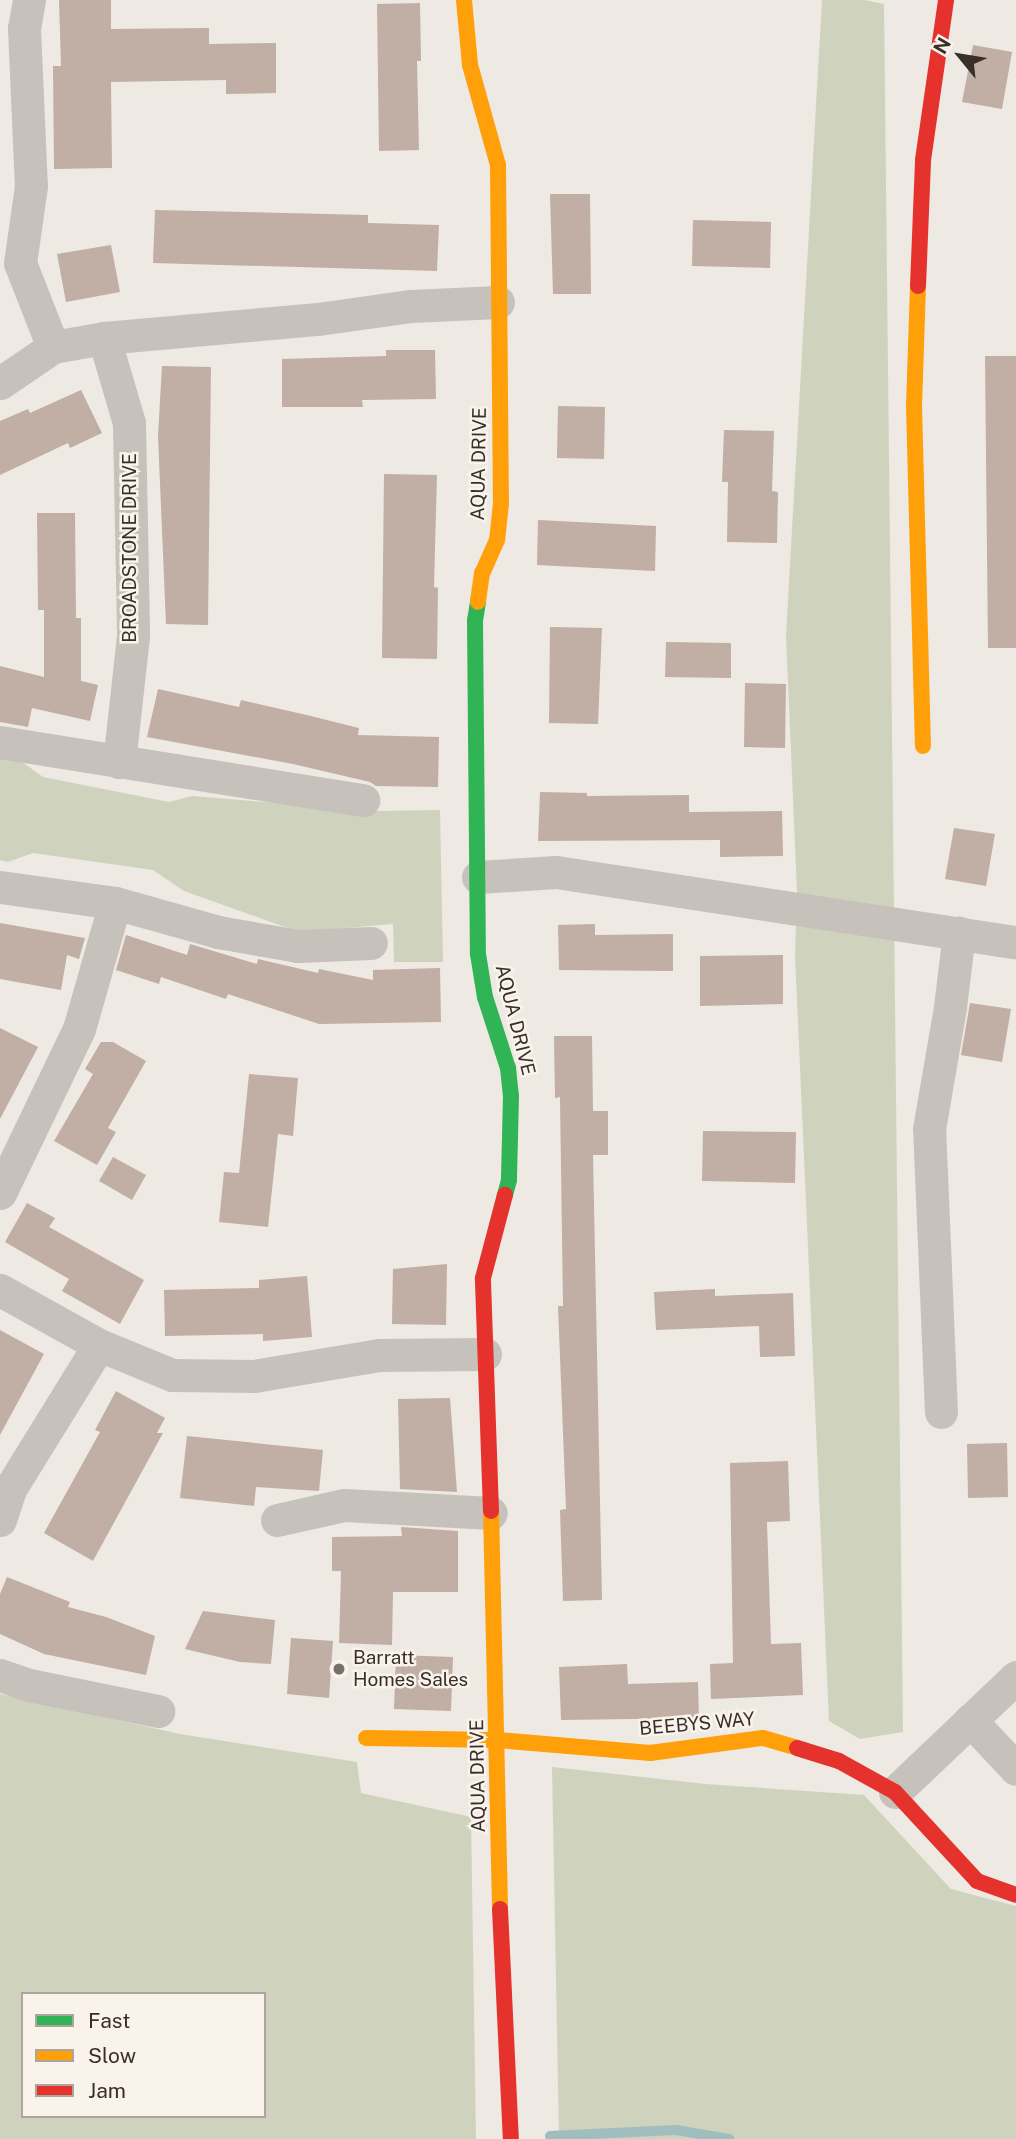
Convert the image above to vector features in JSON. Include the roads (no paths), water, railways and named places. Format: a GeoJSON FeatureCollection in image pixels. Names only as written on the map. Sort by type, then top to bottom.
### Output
{"type":"FeatureCollection","features":[{"type":"Feature","properties":{"kind":"street"},"geometry":{"type":"LineString","coordinates":[[29,0],[24,28],[31,186],[20,263],[53,347]]}},
{"type":"Feature","properties":{"kind":"street","name":"AQUA DRIVE"},"geometry":{"type":"LineString","coordinates":[[464,0],[470,65],[498,165],[501,503],[497,540],[482,573],[475,620],[480,974],[508,1068],[511,1096],[508,1187],[488,1250],[483,1278],[498,1740],[500,1919],[511,2139]]}},
{"type":"Feature","properties":{"kind":"street"},"geometry":{"type":"LineString","coordinates":[[923,746],[914,405],[923,160],[946,0]]}},
{"type":"Feature","properties":{"kind":"street"},"geometry":{"type":"LineString","coordinates":[[0,383],[53,347],[104,338],[318,319],[411,306],[498,302]]}},
{"type":"Feature","properties":{"kind":"street","name":"BROADSTONE DRIVE"},"geometry":{"type":"LineString","coordinates":[[104,338],[129,423],[133,636],[118,761]]}},
{"type":"Feature","properties":{"kind":"street"},"geometry":{"type":"LineString","coordinates":[[0,742],[363,800]]}},
{"type":"Feature","properties":{"kind":"street"},"geometry":{"type":"LineString","coordinates":[[478,877],[556,872],[1016,942]]}},
{"type":"Feature","properties":{"kind":"street"},"geometry":{"type":"LineString","coordinates":[[0,887],[115,903],[218,932],[298,946],[371,943]]}},
{"type":"Feature","properties":{"kind":"street"},"geometry":{"type":"LineString","coordinates":[[0,1193],[79,1029],[115,903]]}},
{"type":"Feature","properties":{"kind":"street"},"geometry":{"type":"LineString","coordinates":[[941,1412],[929,1129],[950,1007],[959,933]]}},
{"type":"Feature","properties":{"kind":"street"},"geometry":{"type":"LineString","coordinates":[[0,1290],[99,1345],[172,1374],[254,1377],[379,1354],[485,1354]]}},
{"type":"Feature","properties":{"kind":"street"},"geometry":{"type":"LineString","coordinates":[[0,1520],[10,1489],[99,1345]]}},
{"type":"Feature","properties":{"kind":"street"},"geometry":{"type":"LineString","coordinates":[[277,1520],[344,1505],[491,1513]]}},
{"type":"Feature","properties":{"kind":"street"},"geometry":{"type":"LineString","coordinates":[[0,1675],[29,1685],[158,1711]]}},
{"type":"Feature","properties":{"kind":"street"},"geometry":{"type":"LineString","coordinates":[[895,1792],[1016,1677]]}},
{"type":"Feature","properties":{"kind":"street"},"geometry":{"type":"LineString","coordinates":[[970,1720],[1016,1769]]}},
{"type":"Feature","properties":{"kind":"street","name":"BEEBYS WAY"},"geometry":{"type":"LineString","coordinates":[[366,1738],[498,1740],[650,1753],[763,1738],[839,1760],[895,1792],[977,1881],[1016,1895]]}},
{"type":"Feature","properties":{"kind":"waterway"},"geometry":{"type":"LineString","coordinates":[[550,2136],[676,2130],[729,2139]]}},
{"type":"Feature","properties":{"kind":"place","name":"Barratt Homes Sales"},"geometry":{"type":"Point","coordinates":[339,1669]}}]}
